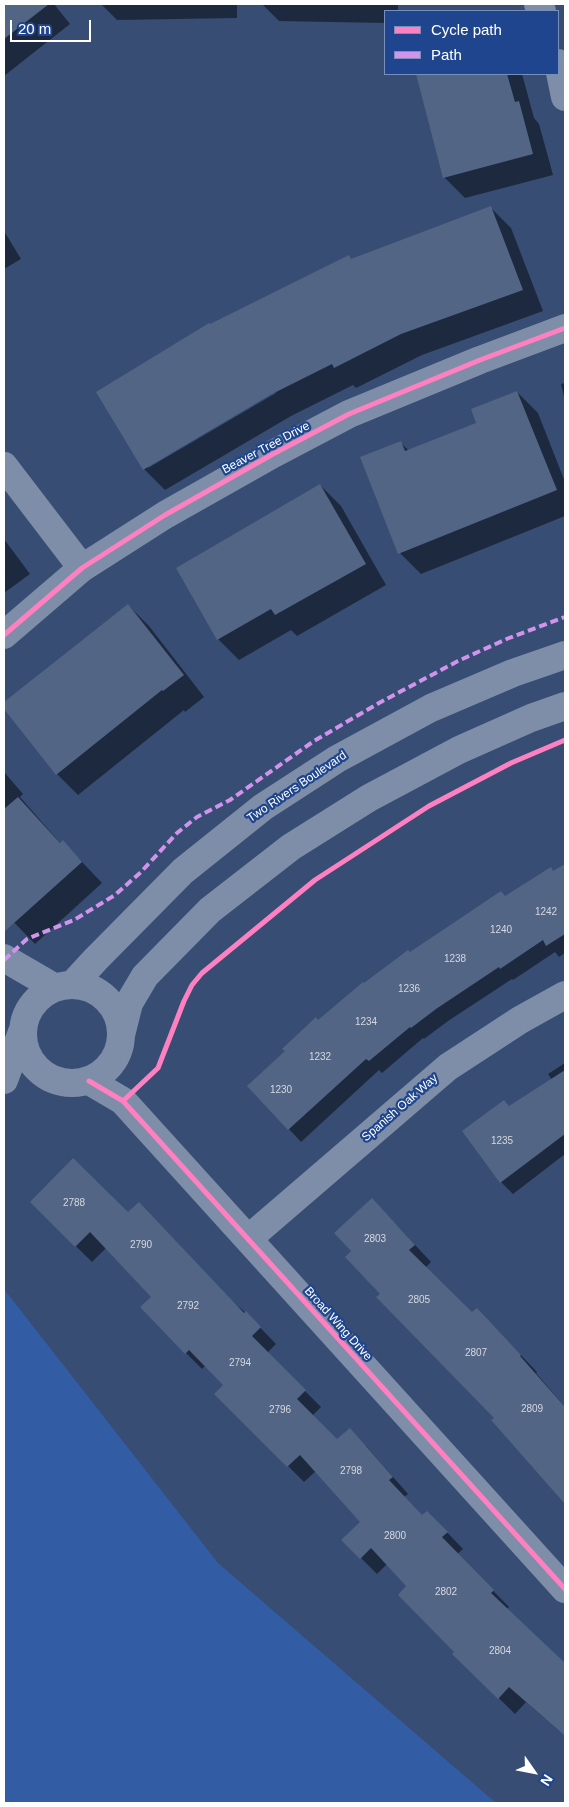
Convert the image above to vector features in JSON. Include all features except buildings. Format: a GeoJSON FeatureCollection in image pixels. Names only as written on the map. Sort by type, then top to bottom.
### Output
{"type":"FeatureCollection","features":[{"type":"Feature","properties":{"kind":"street"},"geometry":{"type":"LineString","coordinates":[[559,68],[565,97]]}},
{"type":"Feature","properties":{"kind":"street","name":"Beaver Tree Drive"},"geometry":{"type":"LineString","coordinates":[[4,636],[82,568],[165,515],[273,454],[349,414],[480,360],[565,328]]}},
{"type":"Feature","properties":{"kind":"street"},"geometry":{"type":"LineString","coordinates":[[4,466],[82,568]]}},
{"type":"Feature","properties":{"kind":"street","name":"Two Rivers Boulevard"},"geometry":{"type":"LineString","coordinates":[[4,1080],[24,1023],[37,998],[64,986],[183,871],[263,808],[337,759],[432,708],[513,673],[565,655]]}},
{"type":"Feature","properties":{"kind":"street"},"geometry":{"type":"LineString","coordinates":[[4,1088],[51,1080],[70,1084],[89,1081],[106,1070],[119,1045],[129,1003],[145,976],[210,910],[291,847],[369,798],[459,750],[531,718],[565,706]]}},
{"type":"Feature","properties":{"kind":"street"},"geometry":{"type":"LineString","coordinates":[[4,959],[64,986],[92,988],[108,1000],[118,1016],[123,1101]]}},
{"type":"Feature","properties":{"kind":"street"},"geometry":{"type":"LineString","coordinates":[[4,959],[24,1023],[25,1052],[35,1068],[51,1080]]}},
{"type":"Feature","properties":{"kind":"street","name":"Spanish Oak Way"},"geometry":{"type":"LineString","coordinates":[[248,1239],[448,1067],[520,1020],[565,995]]}},
{"type":"Feature","properties":{"kind":"street","name":"Broad Wing Drive"},"geometry":{"type":"LineString","coordinates":[[89,1081],[123,1101],[565,1589]]}},
{"type":"Feature","properties":{"kind":"shaded area"},"geometry":{"type":"Polygon","coordinates":[[[4,1289],[218,1563],[496,1803],[4,1803],[4,1289]]]}},
{"type":"Feature","properties":{"kind":"marked path"},"geometry":{"type":"LineString","coordinates":[[4,960],[27,939],[74,920],[115,895],[141,872],[177,833],[197,817],[230,800],[314,741],[379,703],[458,661],[509,638],[565,617]]}},
{"type":"Feature","properties":{"kind":"cycle path"},"geometry":{"type":"LineString","coordinates":[[4,635],[82,568],[165,515],[273,454],[349,414],[480,360],[565,328]]}},
{"type":"Feature","properties":{"kind":"cycle path"},"geometry":{"type":"LineString","coordinates":[[123,1101],[158,1068],[184,1001],[192,985],[202,973],[315,880],[429,806],[511,763],[565,740]]}},
{"type":"Feature","properties":{"kind":"cycle path"},"geometry":{"type":"LineString","coordinates":[[89,1081],[123,1101],[565,1589]]}}]}
